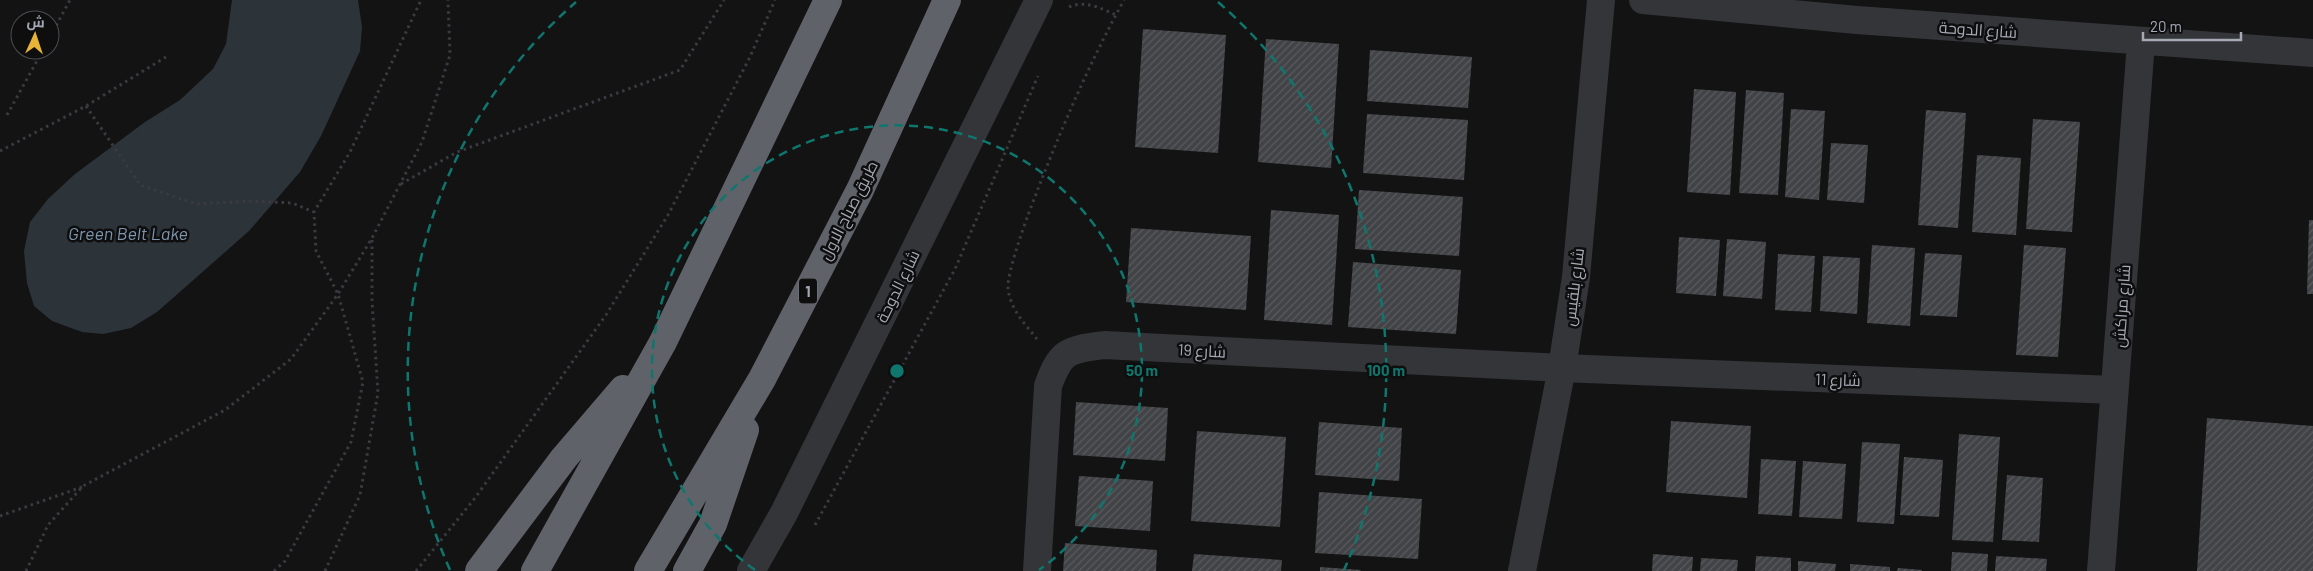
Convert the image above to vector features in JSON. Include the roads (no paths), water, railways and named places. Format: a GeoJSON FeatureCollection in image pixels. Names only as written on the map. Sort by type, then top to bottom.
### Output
{"type":"FeatureCollection","features":[{"type":"Feature","properties":{"kind":"highway"},"geometry":{"type":"LineString","coordinates":[[535,571],[662,342],[828,0]]}},
{"type":"Feature","properties":{"kind":"highway","name":"طريق صباح الاول"},"geometry":{"type":"LineString","coordinates":[[648,571],[762,379],[860,190],[947,0]]}},
{"type":"Feature","properties":{"kind":"highway"},"geometry":{"type":"LineString","coordinates":[[479,571],[564,458],[662,342]]}},
{"type":"Feature","properties":{"kind":"highway"},"geometry":{"type":"LineString","coordinates":[[687,571],[712,524],[762,379]]}},
{"type":"Feature","properties":{"kind":"street","name":"شارع الدوحة"},"geometry":{"type":"LineString","coordinates":[[751,571],[784,513],[1039,0]]}},
{"type":"Feature","properties":{"kind":"street","name":"شارع بلقيس"},"geometry":{"type":"LineString","coordinates":[[1522,571],[1562,368],[1576,277],[1601,0]]}},
{"type":"Feature","properties":{"kind":"street","name":"شارع الدوحة"},"geometry":{"type":"LineString","coordinates":[[1643,0],[1857,20],[2313,53]]}},
{"type":"Feature","properties":{"kind":"street"},"geometry":{"type":"LineString","coordinates":[[1857,20],[1869,13],[1877,0]]}},
{"type":"Feature","properties":{"kind":"street","name":"شارع مراكش"},"geometry":{"type":"LineString","coordinates":[[2100,571],[2141,42]]}},
{"type":"Feature","properties":{"kind":"street","name":"شارع 19"},"geometry":{"type":"LineString","coordinates":[[1037,571],[1048,386],[1056,364],[1075,349],[1104,345],[1562,368]]}},
{"type":"Feature","properties":{"kind":"street","name":"شارع 11"},"geometry":{"type":"LineString","coordinates":[[1562,368],[2114,390]]}},
{"type":"Feature","properties":{"kind":"water","name":"Green Belt Lake"},"geometry":{"type":"Polygon","coordinates":[[[232,0],[358,0],[362,27],[360,51],[321,136],[300,172],[249,231],[157,312],[131,328],[103,334],[82,332],[52,321],[34,306],[27,283],[24,251],[30,222],[48,199],[75,174],[145,122],[180,100],[213,69],[226,44],[232,0]]]}}]}
